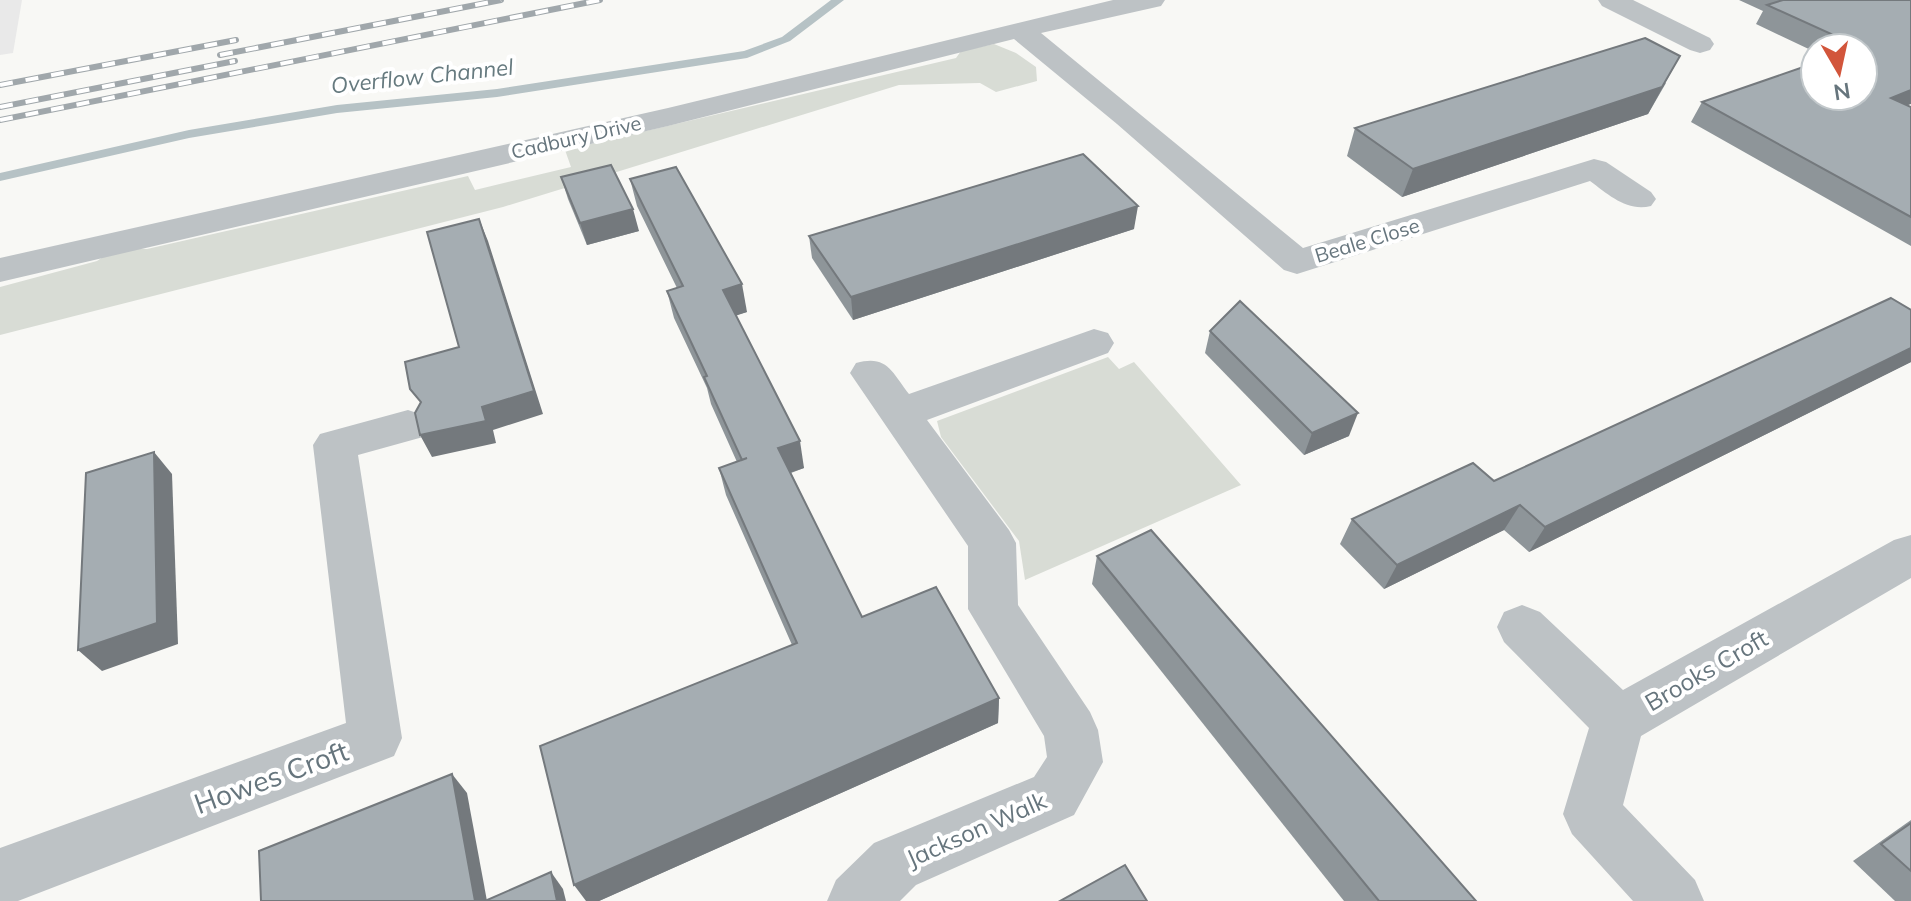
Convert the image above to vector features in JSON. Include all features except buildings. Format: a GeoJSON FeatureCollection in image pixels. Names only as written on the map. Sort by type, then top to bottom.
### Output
{"type":"FeatureCollection","features":[{"type":"Feature","properties":{"kind":"street","name":"Cadbury Drive"},"geometry":{"type":"LineString","coordinates":[[0,270],[668,117],[1019,29],[1151,0]]}},
{"type":"Feature","properties":{"kind":"street"},"geometry":{"type":"LineString","coordinates":[[1612,0],[1700,44]]}},
{"type":"Feature","properties":{"kind":"street","name":"Beale Close"},"geometry":{"type":"LineString","coordinates":[[1019,29],[1128,117],[1297,262],[1594,169],[1639,199]]}},
{"type":"Feature","properties":{"kind":"street","name":"Jackson Walk"},"geometry":{"type":"LineString","coordinates":[[857,901],[895,864],[1054,796],[1075,762],[1071,730],[993,609],[992,543],[886,393],[1094,343]]}},
{"type":"Feature","properties":{"kind":"street","name":"Howes Croft"},"geometry":{"type":"LineString","coordinates":[[0,878],[375,738],[335,445],[408,426]]}},
{"type":"Feature","properties":{"kind":"street","name":"Brooks Croft"},"geometry":{"type":"LineString","coordinates":[[1522,627],[1618,721],[1911,554]]}},
{"type":"Feature","properties":{"kind":"street"},"geometry":{"type":"LineString","coordinates":[[1618,721],[1592,814],[1674,901]]}},
{"type":"Feature","properties":{"kind":"shaded area"},"geometry":{"type":"Polygon","coordinates":[[[0,0],[22,0],[13,53],[0,55],[0,0]]]}},
{"type":"Feature","properties":{"kind":"shaded area"},"geometry":{"type":"Polygon","coordinates":[[[994,44],[1016,53],[1036,67],[1037,81],[996,92],[980,83],[899,85],[503,207],[0,335],[0,287],[97,261],[116,248],[147,249],[468,176],[475,190],[571,167],[565,150],[956,58],[961,51],[994,44]]]}},
{"type":"Feature","properties":{"kind":"shaded area"},"geometry":{"type":"Polygon","coordinates":[[[1108,357],[1119,369],[1134,362],[1241,485],[1025,580],[1019,541],[941,437],[937,421],[1108,357]]]}},
{"type":"Feature","properties":{"kind":"waterway","name":"Overflow Channel"},"geometry":{"type":"LineString","coordinates":[[0,177],[189,134],[337,109],[497,93],[747,54],[786,39],[838,0]]}},
{"type":"Feature","properties":{"kind":"railway"},"geometry":{"type":"LineString","coordinates":[[220,55],[501,0]]}},
{"type":"Feature","properties":{"kind":"railway"},"geometry":{"type":"LineString","coordinates":[[0,120],[600,0]]}},
{"type":"Feature","properties":{"kind":"railway"},"geometry":{"type":"LineString","coordinates":[[0,85],[236,40]]}},
{"type":"Feature","properties":{"kind":"railway"},"geometry":{"type":"LineString","coordinates":[[0,107],[235,61]]}}]}
